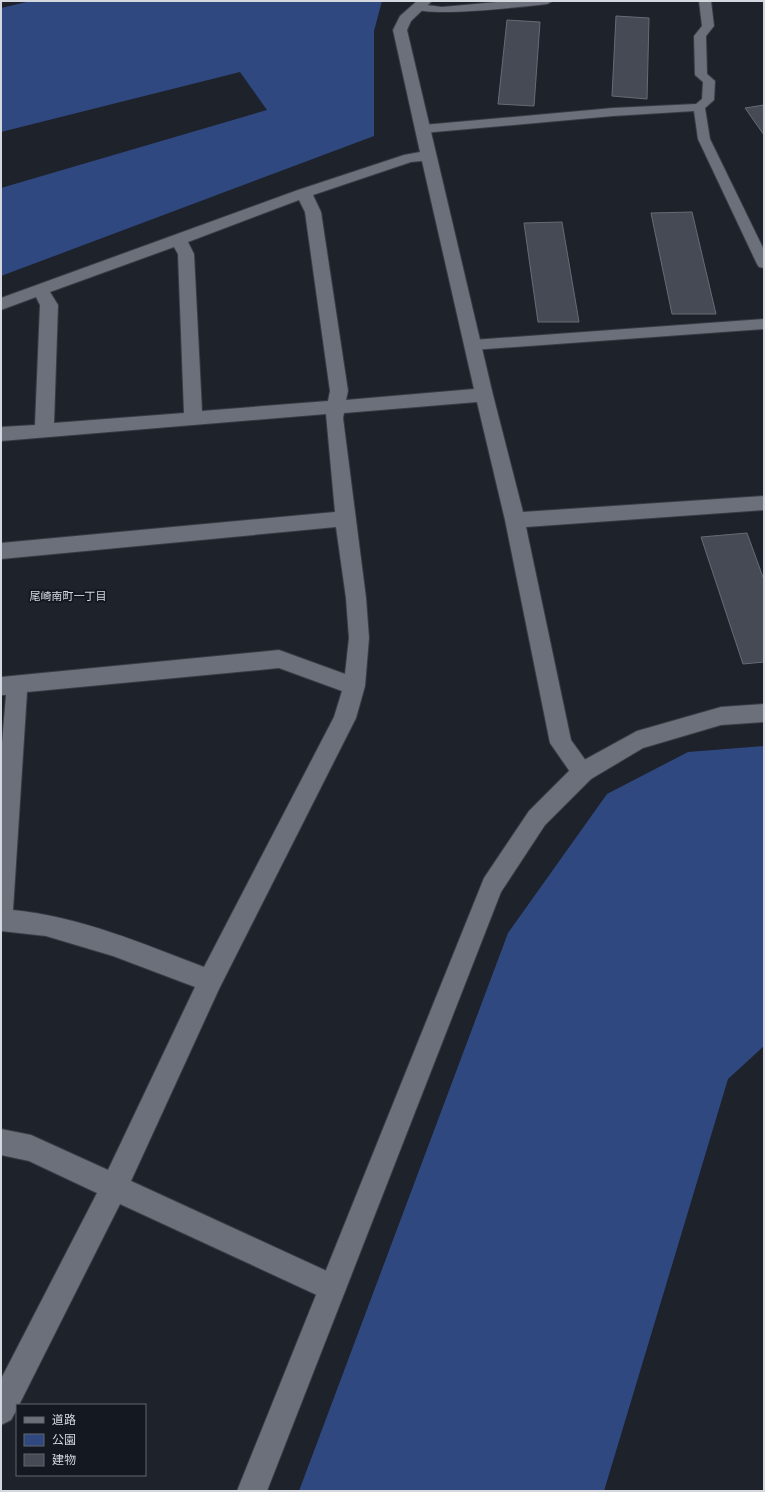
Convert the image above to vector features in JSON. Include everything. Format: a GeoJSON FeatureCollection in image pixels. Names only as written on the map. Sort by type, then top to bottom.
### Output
{"type":"FeatureCollection","features":[{"type":"Feature","properties":{"kind":"street"},"geometry":{"type":"LineString","coordinates":[[422,4],[405,19],[400,30],[484,395],[515,520],[561,743],[583,772]]}},
{"type":"Feature","properties":{"kind":"street"},"geometry":{"type":"LineString","coordinates":[[1,304],[304,194],[409,158],[428,155]]}},
{"type":"Feature","properties":{"kind":"street"},"geometry":{"type":"LineString","coordinates":[[1,1410],[114,1188],[210,981],[345,718],[354,686],[359,638],[356,598],[345,519],[334,418],[339,390],[313,212],[304,194]]}},
{"type":"Feature","properties":{"kind":"street"},"geometry":{"type":"LineString","coordinates":[[178,239],[186,254],[193,418]]}},
{"type":"Feature","properties":{"kind":"street"},"geometry":{"type":"LineString","coordinates":[[38,290],[49,305],[44,431]]}},
{"type":"Feature","properties":{"kind":"street"},"geometry":{"type":"LineString","coordinates":[[1,434],[484,395]]}},
{"type":"Feature","properties":{"kind":"street"},"geometry":{"type":"LineString","coordinates":[[515,520],[764,503]]}},
{"type":"Feature","properties":{"kind":"street"},"geometry":{"type":"LineString","coordinates":[[1,551],[345,519]]}},
{"type":"Feature","properties":{"kind":"street"},"geometry":{"type":"LineString","coordinates":[[1,910],[9,685],[279,659],[354,686]]}},
{"type":"Feature","properties":{"kind":"street"},"geometry":{"type":"LineString","coordinates":[[252,1491],[492,886],[538,818],[583,772],[637,740],[721,716],[764,713]]}},
{"type":"Feature","properties":{"kind":"street"},"geometry":{"type":"LineString","coordinates":[[1,920],[46,925],[113,944],[210,981]]}},
{"type":"Feature","properties":{"kind":"street"},"geometry":{"type":"LineString","coordinates":[[1,1142],[31,1148],[114,1188],[332,1288]]}},
{"type":"Feature","properties":{"kind":"lane"},"geometry":{"type":"LineString","coordinates":[[422,4],[442,10],[547,1]]}},
{"type":"Feature","properties":{"kind":"lane"},"geometry":{"type":"LineString","coordinates":[[423,129],[613,112],[699,107],[708,100],[709,81],[701,75],[700,36],[708,26],[705,1]]}},
{"type":"Feature","properties":{"kind":"lane"},"geometry":{"type":"LineString","coordinates":[[699,107],[704,138],[764,264]]}},
{"type":"Feature","properties":{"kind":"lane"},"geometry":{"type":"LineString","coordinates":[[473,345],[764,324]]}},
{"type":"Feature","properties":{"kind":"green space"},"geometry":{"type":"Polygon","coordinates":[[[31,1],[382,1],[374,31],[374,136],[1,276],[1,188],[267,110],[240,72],[1,132],[1,8],[31,1]]]}},
{"type":"Feature","properties":{"kind":"green space"},"geometry":{"type":"Polygon","coordinates":[[[764,746],[764,1046],[728,1079],[604,1491],[299,1491],[508,933],[607,794],[688,752],[764,746]]]}},
{"type":"Feature","properties":{"kind":"building"},"geometry":{"type":"Polygon","coordinates":[[[616,16],[649,18],[647,99],[612,96],[616,16]]]}},
{"type":"Feature","properties":{"kind":"building"},"geometry":{"type":"Polygon","coordinates":[[[507,20],[540,22],[534,106],[498,104],[507,20]]]}},
{"type":"Feature","properties":{"kind":"building"},"geometry":{"type":"Polygon","coordinates":[[[764,105],[764,135],[745,108],[764,105]]]}},
{"type":"Feature","properties":{"kind":"building"},"geometry":{"type":"Polygon","coordinates":[[[692,212],[716,314],[672,314],[651,213],[692,212]]]}},
{"type":"Feature","properties":{"kind":"building"},"geometry":{"type":"Polygon","coordinates":[[[562,222],[579,322],[538,322],[524,223],[562,222]]]}},
{"type":"Feature","properties":{"kind":"building"},"geometry":{"type":"Polygon","coordinates":[[[747,533],[764,580],[764,662],[743,664],[701,537],[747,533]]]}},
{"type":"Feature","properties":{"kind":"district","name":"尾崎南町一丁目"},"geometry":{"type":"Point","coordinates":[68,596]}}]}
